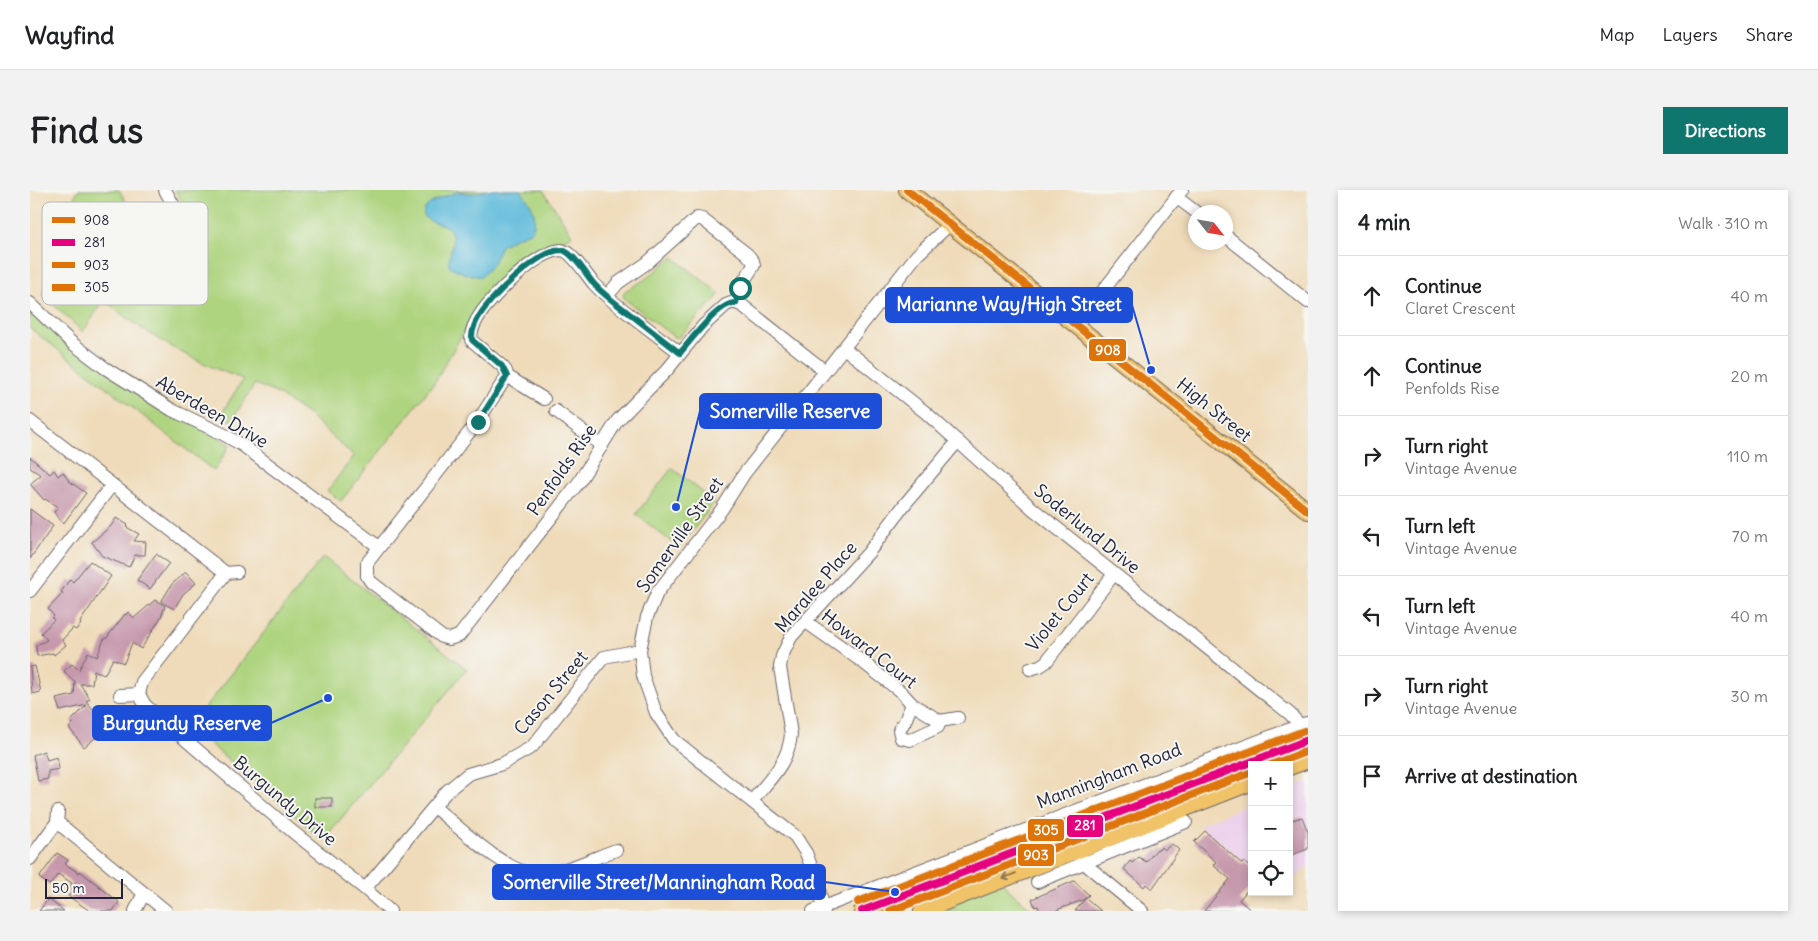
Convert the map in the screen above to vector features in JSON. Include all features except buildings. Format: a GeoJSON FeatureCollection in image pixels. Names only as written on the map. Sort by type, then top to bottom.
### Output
{"type":"FeatureCollection","features":[{"type":"Feature","properties":{"kind":"main road","name":"High Street"},"geometry":{"type":"LineString","coordinates":[[907,190],[1308,511]]}},
{"type":"Feature","properties":{"kind":"main road"},"geometry":{"type":"LineString","coordinates":[[862,911],[1068,833],[1306,731]]}},
{"type":"Feature","properties":{"kind":"main road"},"geometry":{"type":"LineString","coordinates":[[1293,766],[1308,760]]}},
{"type":"Feature","properties":{"kind":"main road"},"geometry":{"type":"LineString","coordinates":[[922,911],[1080,856],[1248,784]]}},
{"type":"Feature","properties":{"kind":"street"},"geometry":{"type":"LineString","coordinates":[[165,190],[172,202]]}},
{"type":"Feature","properties":{"kind":"street"},"geometry":{"type":"LineString","coordinates":[[1076,325],[1179,194],[1189,205]]}},
{"type":"Feature","properties":{"kind":"street"},"geometry":{"type":"LineString","coordinates":[[607,296],[618,283],[647,263],[697,218],[753,261],[752,271],[740,288],[736,303],[743,306],[825,372]]}},
{"type":"Feature","properties":{"kind":"street","name":"Somerville Street"},"geometry":{"type":"LineString","coordinates":[[826,909],[806,853],[795,836],[674,740],[656,714],[643,676],[640,650],[647,617],[657,593],[722,509],[744,474],[945,220]]}},
{"type":"Feature","properties":{"kind":"street"},"geometry":{"type":"LineString","coordinates":[[1233,242],[1308,302]]}},
{"type":"Feature","properties":{"kind":"street"},"geometry":{"type":"LineString","coordinates":[[544,400],[507,376],[502,366],[472,340],[471,333],[479,318],[496,295],[517,275],[552,252],[562,250],[569,252],[596,286],[680,353]]}},
{"type":"Feature","properties":{"kind":"street","name":"Aberdeen Drive"},"geometry":{"type":"LineString","coordinates":[[30,303],[72,343],[105,368],[172,410],[242,445],[379,547]]}},
{"type":"Feature","properties":{"kind":"street","name":"Penfolds Rise"},"geometry":{"type":"LineString","coordinates":[[379,547],[367,563],[367,576],[371,582],[442,637],[455,639],[463,632],[579,482],[618,420],[667,370],[703,326],[726,305],[736,303]]}},
{"type":"Feature","properties":{"kind":"street","name":"Soderlund Drive"},"geometry":{"type":"LineString","coordinates":[[844,348],[925,412],[1033,509],[1278,704],[1306,731]]}},
{"type":"Feature","properties":{"kind":"street"},"geometry":{"type":"LineString","coordinates":[[379,547],[478,422],[507,376]]}},
{"type":"Feature","properties":{"kind":"street"},"geometry":{"type":"LineString","coordinates":[[556,411],[602,446]]}},
{"type":"Feature","properties":{"kind":"street"},"geometry":{"type":"LineString","coordinates":[[30,421],[112,485],[232,573],[142,682],[139,694],[120,695]]}},
{"type":"Feature","properties":{"kind":"street","name":"Maralee Place"},"geometry":{"type":"LineString","coordinates":[[752,801],[788,753],[791,734],[780,668],[782,656],[791,637],[869,552],[905,504],[958,441]]}},
{"type":"Feature","properties":{"kind":"street"},"geometry":{"type":"LineString","coordinates":[[30,591],[112,485]]}},
{"type":"Feature","properties":{"kind":"street","name":"Violet Court"},"geometry":{"type":"LineString","coordinates":[[1030,669],[1046,662],[1114,574]]}},
{"type":"Feature","properties":{"kind":"street","name":"Howard Court"},"geometry":{"type":"LineString","coordinates":[[806,622],[860,660],[912,704],[940,721],[958,718]]}},
{"type":"Feature","properties":{"kind":"street","name":"Cason Street"},"geometry":{"type":"LineString","coordinates":[[365,889],[447,791],[468,774],[502,764],[532,747],[604,657],[640,650]]}},
{"type":"Feature","properties":{"kind":"street","name":"Burgundy Drive"},"geometry":{"type":"LineString","coordinates":[[139,694],[144,705],[293,832],[390,911]]}},
{"type":"Feature","properties":{"kind":"street","name":"Howard Court"},"geometry":{"type":"LineString","coordinates":[[912,704],[905,722],[899,730],[901,738],[910,740],[938,727],[940,721]]}},
{"type":"Feature","properties":{"kind":"street","name":"Manningham Road"},"geometry":{"type":"LineString","coordinates":[[826,909],[1306,731]]}},
{"type":"Feature","properties":{"kind":"street"},"geometry":{"type":"LineString","coordinates":[[434,807],[495,856],[513,868],[535,874],[560,870],[616,850]]}},
{"type":"Feature","properties":{"kind":"street"},"geometry":{"type":"LineString","coordinates":[[30,859],[58,817],[166,911]]}},
{"type":"Feature","properties":{"kind":"street"},"geometry":{"type":"LineString","coordinates":[[1037,882],[1080,856],[1186,822]]}},
{"type":"Feature","properties":{"kind":"street"},"geometry":{"type":"LineString","coordinates":[[1068,833],[1080,856],[1142,911]]}},
{"type":"Feature","properties":{"kind":"street"},"geometry":{"type":"LineString","coordinates":[[135,911],[144,893]]}},
{"type":"Feature","properties":{"kind":"shaded area"},"geometry":{"type":"Polygon","coordinates":[[[1308,781],[1308,866],[1293,880],[1293,806],[1293,787],[1308,781]]]}},
{"type":"Feature","properties":{"kind":"shaded area"},"geometry":{"type":"Polygon","coordinates":[[[1248,805],[1248,864],[1199,825],[1248,805]]]}},
{"type":"Feature","properties":{"kind":"green space"},"geometry":{"type":"Polygon","coordinates":[[[78,190],[119,190],[126,202],[72,202],[78,190]]]}},
{"type":"Feature","properties":{"kind":"green space"},"geometry":{"type":"Polygon","coordinates":[[[175,190],[543,190],[572,235],[530,259],[473,316],[434,383],[341,501],[327,491],[354,456],[310,416],[278,394],[255,384],[231,421],[220,416],[243,379],[205,364],[170,346],[110,305],[208,305],[208,202],[182,202],[175,190]]]}},
{"type":"Feature","properties":{"kind":"green space"},"geometry":{"type":"Polygon","coordinates":[[[673,257],[720,294],[678,338],[674,337],[625,299],[623,295],[625,291],[644,280],[673,257]]]}},
{"type":"Feature","properties":{"kind":"green space"},"geometry":{"type":"Polygon","coordinates":[[[54,305],[101,305],[83,332],[54,305]]]}},
{"type":"Feature","properties":{"kind":"green space"},"geometry":{"type":"Polygon","coordinates":[[[30,309],[230,445],[214,471],[30,328],[30,309]]]}},
{"type":"Feature","properties":{"kind":"green space"},"geometry":{"type":"Polygon","coordinates":[[[672,468],[715,502],[679,548],[636,514],[672,468]]]}},
{"type":"Feature","properties":{"kind":"green space"},"geometry":{"type":"Polygon","coordinates":[[[323,557],[467,669],[323,840],[190,727],[323,557]]]}},
{"type":"Feature","properties":{"kind":"green space"},"geometry":{"type":"Polygon","coordinates":[[[1001,880],[1011,892],[1034,911],[919,911],[1001,880]]]}},
{"type":"Feature","properties":{"kind":"water"},"geometry":{"type":"Polygon","coordinates":[[[488,190],[520,190],[533,209],[535,220],[532,231],[501,246],[492,265],[481,277],[463,273],[449,266],[453,239],[451,232],[446,227],[428,220],[424,213],[425,208],[429,204],[448,195],[459,192],[474,193],[488,190]]]}},
{"type":"Feature","properties":{"kind":"transit line","name":"908"},"geometry":{"type":"LineString","coordinates":[[907,190],[1308,511]]}},
{"type":"Feature","properties":{"kind":"transit line","name":"305"},"geometry":{"type":"LineString","coordinates":[[858,902],[1304,731]]}},
{"type":"Feature","properties":{"kind":"transit line","name":"281"},"geometry":{"type":"LineString","coordinates":[[862,911],[1308,740]]}},
{"type":"Feature","properties":{"kind":"transit line","name":"903"},"geometry":{"type":"LineString","coordinates":[[1282,761],[1308,751]]}},
{"type":"Feature","properties":{"kind":"transit line","name":"903"},"geometry":{"type":"LineString","coordinates":[[890,911],[1248,774]]}},
{"type":"Feature","properties":{"kind":"place","name":"Marianne Way/High Street"},"geometry":{"type":"Point","coordinates":[1151,370]}},
{"type":"Feature","properties":{"kind":"place","name":"Somerville Reserve"},"geometry":{"type":"Point","coordinates":[676,507]}},
{"type":"Feature","properties":{"kind":"place","name":"Burgundy Reserve"},"geometry":{"type":"Point","coordinates":[328,698]}},
{"type":"Feature","properties":{"kind":"place","name":"Somerville Street/Manningham Road"},"geometry":{"type":"Point","coordinates":[895,892]}},
{"type":"Feature","properties":{"kind":"route"},"geometry":{"type":"LineString","coordinates":[[478,422],[507,376],[502,366],[477,346],[472,340],[471,333],[479,318],[496,295],[517,275],[552,252],[562,250],[569,252],[596,286],[680,353],[703,326],[726,305],[736,303],[740,288]]}}]}
